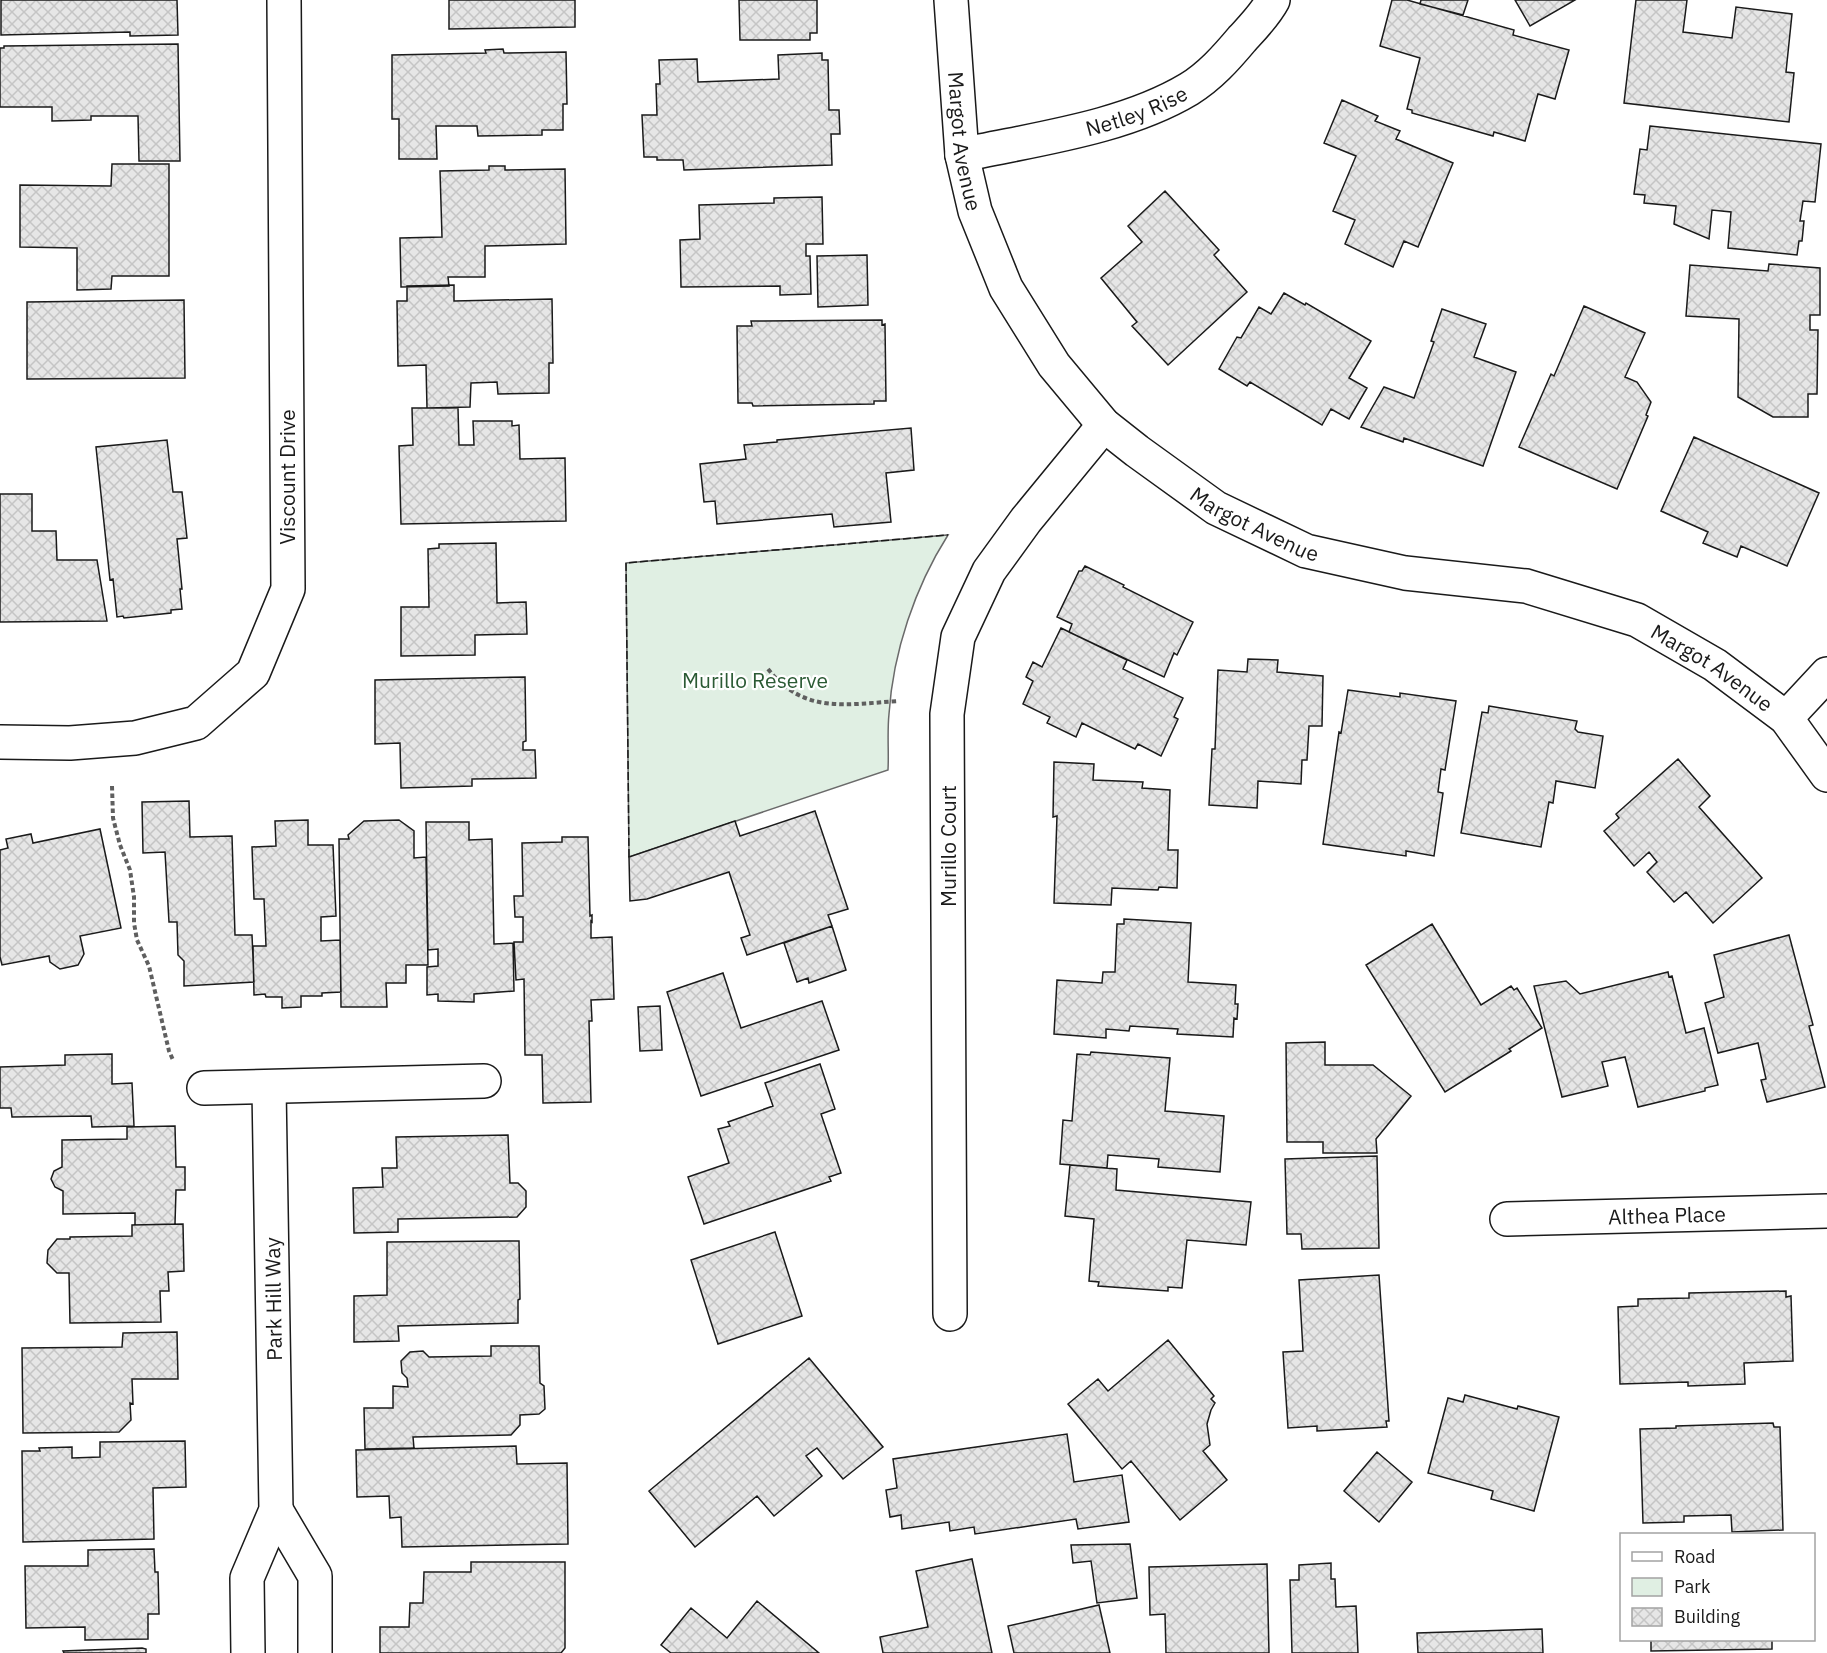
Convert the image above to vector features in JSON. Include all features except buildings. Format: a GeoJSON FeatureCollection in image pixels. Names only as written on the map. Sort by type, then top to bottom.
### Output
{"type":"FeatureCollection","features":[{"type":"Feature","properties":{"kind":"street","name":"Viscount Drive"},"geometry":{"type":"LineString","coordinates":[[0,742],[70,743],[135,738],[196,723],[253,673],[288,589],[284,0]]}},
{"type":"Feature","properties":{"kind":"street","name":"Margot Avenue"},"geometry":{"type":"LineString","coordinates":[[951,0],[962,155],[975,211],[1006,288],[1054,365],[1104,425],[1216,508],[1306,551],[1405,573],[1526,586],[1637,620],[1715,665],[1786,718],[1827,775]]}},
{"type":"Feature","properties":{"kind":"street","name":"Netley Rise"},"geometry":{"type":"LineString","coordinates":[[962,155],[1118,120],[1155,105],[1189,88],[1221,64],[1267,11],[1273,0]]}},
{"type":"Feature","properties":{"kind":"street","name":"Murillo Court"},"geometry":{"type":"LineString","coordinates":[[950,1314],[947,714],[958,637],[989,571],[1026,520],[1104,425]]}},
{"type":"Feature","properties":{"kind":"street"},"geometry":{"type":"LineString","coordinates":[[1786,718],[1827,675]]}},
{"type":"Feature","properties":{"kind":"street"},"geometry":{"type":"LineString","coordinates":[[204,1088],[484,1081]]}},
{"type":"Feature","properties":{"kind":"street","name":"Park Hill Way"},"geometry":{"type":"LineString","coordinates":[[248,1653],[247,1578],[276,1510],[269,1088]]}},
{"type":"Feature","properties":{"kind":"street","name":"Althea Place"},"geometry":{"type":"LineString","coordinates":[[1507,1219],[1827,1211]]}},
{"type":"Feature","properties":{"kind":"street","name":"Park Hill Way"},"geometry":{"type":"LineString","coordinates":[[276,1510],[315,1576],[315,1653]]}},
{"type":"Feature","properties":{"kind":"path"},"geometry":{"type":"LineString","coordinates":[[768,669],[792,692],[824,704],[899,701]]}},
{"type":"Feature","properties":{"kind":"path"},"geometry":{"type":"LineString","coordinates":[[112,786],[113,818],[130,870],[136,932],[149,966],[169,1051],[173,1060],[192,1062],[204,1088]]}},
{"type":"Feature","properties":{"kind":"green space","name":"Murillo Reserve"},"geometry":{"type":"Polygon","coordinates":[[[948,535],[925,576],[916,598],[895,667],[888,721],[888,770],[629,857],[626,563],[948,535]]]}},
{"type":"Feature","properties":{"kind":"fence"},"geometry":{"type":"LineString","coordinates":[[629,857],[626,563],[948,535]]}}]}
